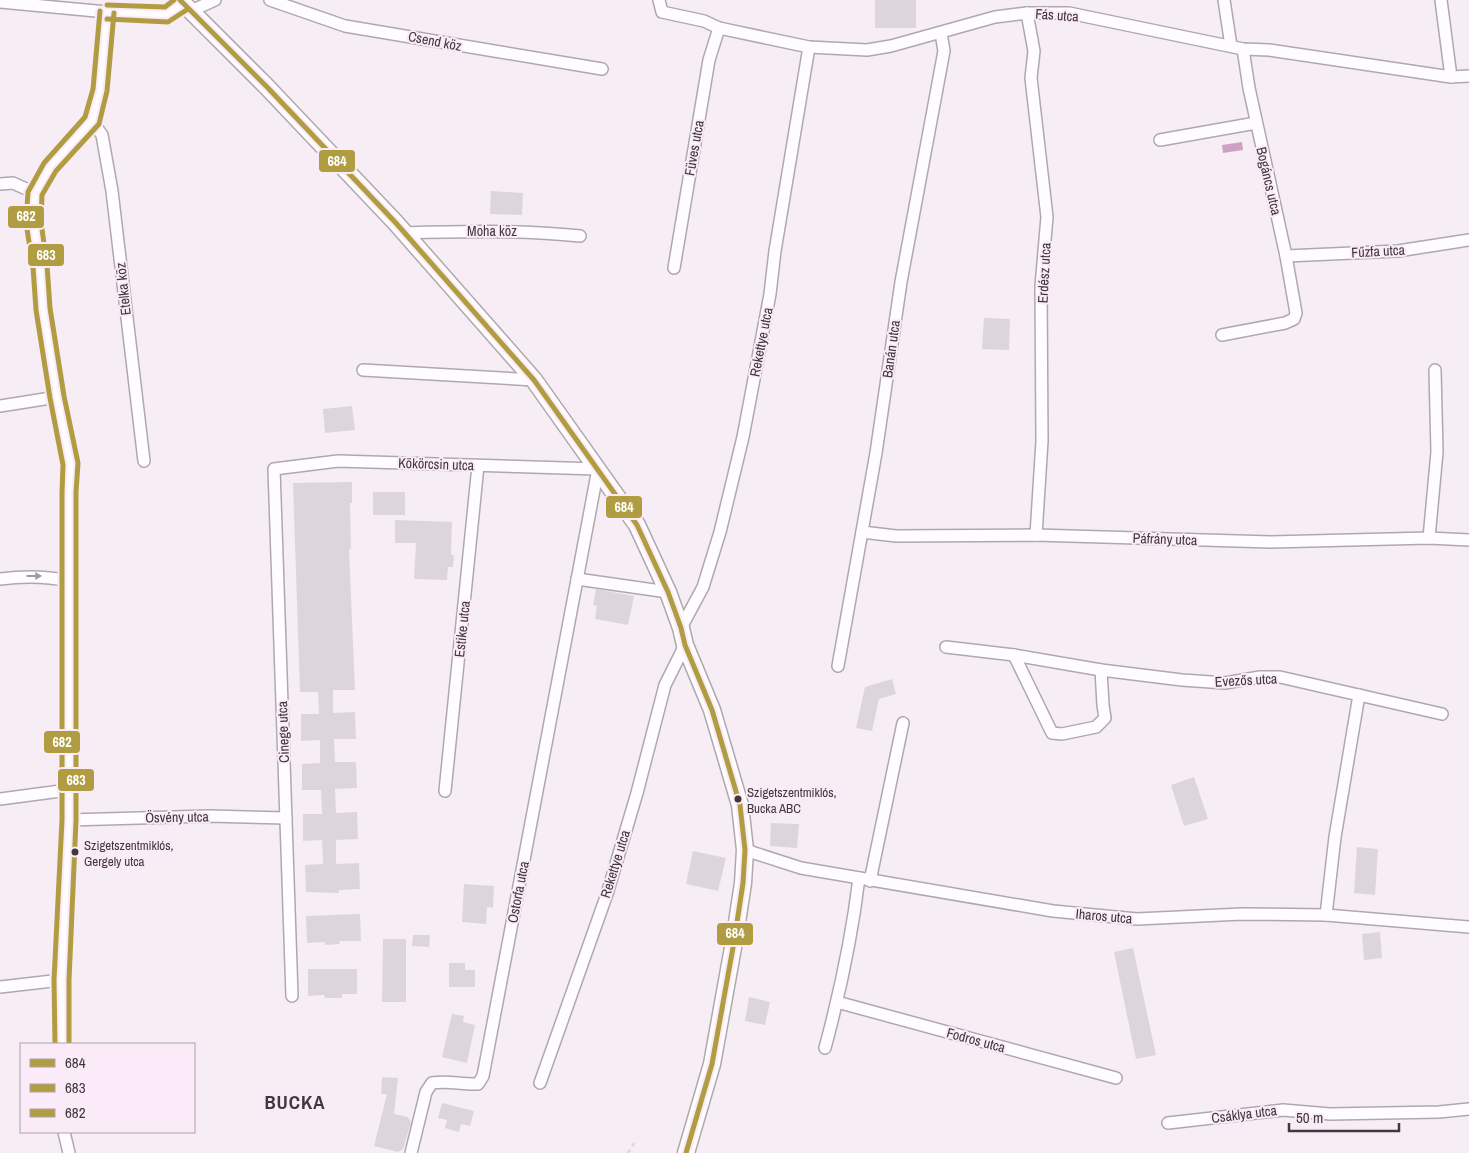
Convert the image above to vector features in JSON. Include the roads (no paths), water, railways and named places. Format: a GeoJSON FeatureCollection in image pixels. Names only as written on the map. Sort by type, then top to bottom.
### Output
{"type":"FeatureCollection","features":[{"type":"Feature","properties":{"kind":"street"},"geometry":{"type":"LineString","coordinates":[[0,2],[107,12],[167,15],[185,5],[215,0]]}},
{"type":"Feature","properties":{"kind":"street","name":"Csend köz"},"geometry":{"type":"LineString","coordinates":[[270,0],[345,26],[602,70]]}},
{"type":"Feature","properties":{"kind":"street","name":"Fás utca"},"geometry":{"type":"LineString","coordinates":[[658,0],[662,12],[704,21],[719,28],[809,47],[867,50],[891,46],[995,17],[1028,13],[1069,13],[1243,49],[1269,50],[1452,77],[1469,76]]}},
{"type":"Feature","properties":{"kind":"street"},"geometry":{"type":"LineString","coordinates":[[1224,0],[1231,46]]}},
{"type":"Feature","properties":{"kind":"street"},"geometry":{"type":"LineString","coordinates":[[1441,0],[1452,77]]}},
{"type":"Feature","properties":{"kind":"street"},"geometry":{"type":"LineString","coordinates":[[185,5],[267,87],[404,233],[534,380],[637,526],[668,592],[685,645],[712,710],[740,805],[745,850],[743,883],[734,942],[712,1064],[686,1153]]}},
{"type":"Feature","properties":{"kind":"street"},"geometry":{"type":"LineString","coordinates":[[62,1043],[60,980],[67,883],[69,820],[68,581],[71,464],[57,397],[43,309],[40,266],[33,222],[35,193],[50,167],[92,121],[100,90],[107,12]]}},
{"type":"Feature","properties":{"kind":"street","name":"Erdész utca"},"geometry":{"type":"LineString","coordinates":[[1028,13],[1034,51],[1031,78],[1048,217],[1042,286],[1042,441],[1036,535]]}},
{"type":"Feature","properties":{"kind":"street","name":"Füves utca"},"geometry":{"type":"LineString","coordinates":[[674,268],[709,60],[719,28]]}},
{"type":"Feature","properties":{"kind":"street","name":"Banán utca"},"geometry":{"type":"LineString","coordinates":[[838,666],[876,453],[901,282],[944,51],[942,32]]}},
{"type":"Feature","properties":{"kind":"street","name":"Rekettye utca"},"geometry":{"type":"LineString","coordinates":[[681,628],[703,587],[720,532],[743,437],[770,294],[775,251],[809,47]]}},
{"type":"Feature","properties":{"kind":"street","name":"Bogáncs utca"},"geometry":{"type":"LineString","coordinates":[[1222,335],[1285,322],[1294,319],[1296,313],[1286,256],[1256,123],[1243,49]]}},
{"type":"Feature","properties":{"kind":"street","name":"Etelka köz"},"geometry":{"type":"LineString","coordinates":[[92,121],[102,134],[112,191],[144,461]]}},
{"type":"Feature","properties":{"kind":"street"},"geometry":{"type":"LineString","coordinates":[[1160,140],[1256,123]]}},
{"type":"Feature","properties":{"kind":"street"},"geometry":{"type":"LineString","coordinates":[[0,184],[13,183],[35,193]]}},
{"type":"Feature","properties":{"kind":"street","name":"Moha köz"},"geometry":{"type":"LineString","coordinates":[[404,233],[489,231],[580,236]]}},
{"type":"Feature","properties":{"kind":"street","name":"Fűzfa utca"},"geometry":{"type":"LineString","coordinates":[[1286,256],[1398,251],[1469,240]]}},
{"type":"Feature","properties":{"kind":"street"},"geometry":{"type":"LineString","coordinates":[[363,370],[534,380]]}},
{"type":"Feature","properties":{"kind":"street"},"geometry":{"type":"LineString","coordinates":[[1429,538],[1437,452],[1435,370]]}},
{"type":"Feature","properties":{"kind":"street"},"geometry":{"type":"LineString","coordinates":[[0,406],[57,397]]}},
{"type":"Feature","properties":{"kind":"street","name":"Kökörcsin utca"},"geometry":{"type":"LineString","coordinates":[[274,469],[338,461],[598,469]]}},
{"type":"Feature","properties":{"kind":"street","name":"Estike utca"},"geometry":{"type":"LineString","coordinates":[[445,791],[478,466]]}},
{"type":"Feature","properties":{"kind":"street","name":"Cinege utca"},"geometry":{"type":"LineString","coordinates":[[274,469],[292,996]]}},
{"type":"Feature","properties":{"kind":"street","name":"Ostorfa utca"},"geometry":{"type":"LineString","coordinates":[[411,1153],[426,1092],[432,1083],[444,1081],[468,1085],[478,1084],[483,1076],[598,469]]}},
{"type":"Feature","properties":{"kind":"street","name":"Páfrány utca"},"geometry":{"type":"LineString","coordinates":[[862,532],[896,536],[1036,535],[1271,542],[1429,538],[1469,540]]}},
{"type":"Feature","properties":{"kind":"street"},"geometry":{"type":"LineString","coordinates":[[0,579],[18,576],[46,576],[68,581]]}},
{"type":"Feature","properties":{"kind":"street"},"geometry":{"type":"LineString","coordinates":[[577,579],[668,592]]}},
{"type":"Feature","properties":{"kind":"street","name":"Rekettye utca"},"geometry":{"type":"LineString","coordinates":[[540,1083],[607,894],[665,685],[685,645]]}},
{"type":"Feature","properties":{"kind":"street","name":"Evezős utca"},"geometry":{"type":"LineString","coordinates":[[946,646],[1014,655],[1101,670],[1182,680],[1225,683],[1260,677],[1280,677],[1314,683],[1442,714]]}},
{"type":"Feature","properties":{"kind":"street"},"geometry":{"type":"LineString","coordinates":[[1014,655],[1046,725],[1052,733],[1062,734],[1096,727],[1105,718],[1102,705],[1101,670]]}},
{"type":"Feature","properties":{"kind":"street"},"geometry":{"type":"LineString","coordinates":[[1326,914],[1335,837],[1359,695]]}},
{"type":"Feature","properties":{"kind":"street"},"geometry":{"type":"LineString","coordinates":[[824,1048],[837,1002],[903,723]]}},
{"type":"Feature","properties":{"kind":"street"},"geometry":{"type":"LineString","coordinates":[[0,799],[68,790]]}},
{"type":"Feature","properties":{"kind":"street","name":"Ösvény utca"},"geometry":{"type":"LineString","coordinates":[[69,820],[208,816],[286,818]]}},
{"type":"Feature","properties":{"kind":"street","name":"Iharos utca"},"geometry":{"type":"LineString","coordinates":[[745,850],[802,868],[1052,911],[1137,919],[1242,914],[1326,914],[1469,926]]}},
{"type":"Feature","properties":{"kind":"street"},"geometry":{"type":"LineString","coordinates":[[0,988],[60,980]]}},
{"type":"Feature","properties":{"kind":"street","name":"Fodros utca"},"geometry":{"type":"LineString","coordinates":[[837,1002],[1116,1078]]}},
{"type":"Feature","properties":{"kind":"street","name":"Csáklya utca"},"geometry":{"type":"LineString","coordinates":[[1168,1123],[1283,1110],[1330,1114],[1439,1112],[1469,1109]]}},
{"type":"Feature","properties":{"kind":"street"},"geometry":{"type":"LineString","coordinates":[[64,1133],[69,1153]]}},
{"type":"Feature","properties":{"kind":"place","name":"Szigetszentmiklós, Bucka ABC"},"geometry":{"type":"Point","coordinates":[738,799]}},
{"type":"Feature","properties":{"kind":"place","name":"Szigetszentmiklós, Gergely utca"},"geometry":{"type":"Point","coordinates":[75,852]}},
{"type":"Feature","properties":{"kind":"district","name":"BUCKA"},"geometry":{"type":"Point","coordinates":[295,1102]}}]}
